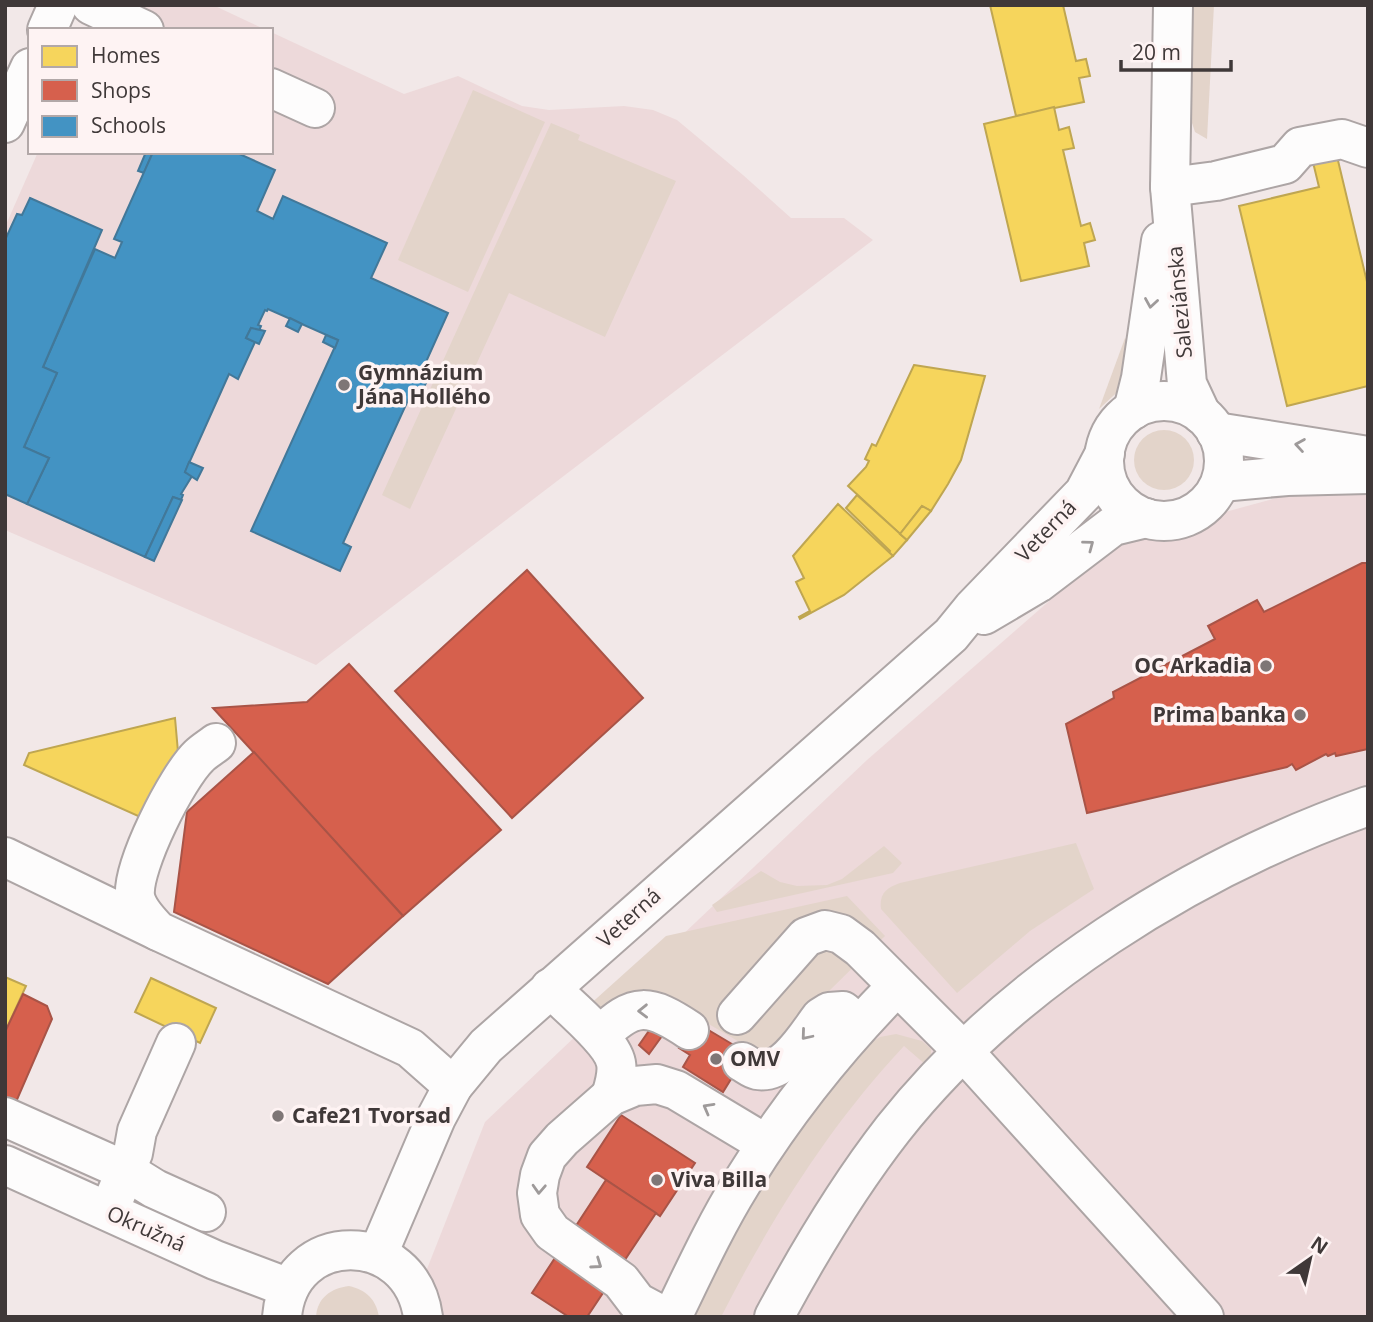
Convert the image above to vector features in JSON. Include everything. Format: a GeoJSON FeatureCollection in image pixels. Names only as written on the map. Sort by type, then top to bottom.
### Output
{"type":"FeatureCollection","features":[{"type":"Feature","properties":{"kind":"street"},"geometry":{"type":"LineString","coordinates":[[48,28],[58,5]]}},
{"type":"Feature","properties":{"kind":"street"},"geometry":{"type":"LineString","coordinates":[[91,5],[140,28]]}},
{"type":"Feature","properties":{"kind":"street","name":"Saleziánska"},"geometry":{"type":"LineString","coordinates":[[1172,5],[1170,187],[1187,384],[1209,423]]}},
{"type":"Feature","properties":{"kind":"street"},"geometry":{"type":"LineString","coordinates":[[273,89],[315,108]]}},
{"type":"Feature","properties":{"kind":"street"},"geometry":{"type":"LineString","coordinates":[[1170,187],[1216,181],[1285,164],[1300,147],[1342,139],[1368,148]]}},
{"type":"Feature","properties":{"kind":"street","name":"Saleziánska"},"geometry":{"type":"LineString","coordinates":[[1133,410],[1141,378],[1170,187]]}},
{"type":"Feature","properties":{"kind":"street"},"geometry":{"type":"LineString","coordinates":[[1168,402],[1189,406],[1209,423],[1224,456],[1221,482],[1206,504],[1196,512],[1172,521],[1146,518],[1122,504],[1107,480],[1105,453],[1114,428],[1133,410],[1146,404],[1168,402]]}},
{"type":"Feature","properties":{"kind":"street"},"geometry":{"type":"LineString","coordinates":[[1209,423],[1368,456]]}},
{"type":"Feature","properties":{"kind":"street","name":"Veterná"},"geometry":{"type":"LineString","coordinates":[[378,1254],[436,1118],[453,1086],[486,1046],[951,635],[1084,493],[1105,453]]}},
{"type":"Feature","properties":{"kind":"street"},"geometry":{"type":"LineString","coordinates":[[1221,482],[1287,476],[1368,474]]}},
{"type":"Feature","properties":{"kind":"street","name":"Veterná"},"geometry":{"type":"LineString","coordinates":[[951,635],[1038,583],[1113,526],[1146,518]]}},
{"type":"Feature","properties":{"kind":"street"},"geometry":{"type":"LineString","coordinates":[[158,932],[140,910],[135,897],[136,882],[150,840],[180,781],[199,755],[216,743]]}},
{"type":"Feature","properties":{"kind":"street"},"geometry":{"type":"LineString","coordinates":[[774,1317],[853,1184],[893,1129],[939,1076],[1029,993],[1170,896],[1247,857],[1329,820],[1368,806]]}},
{"type":"Feature","properties":{"kind":"street"},"geometry":{"type":"LineString","coordinates":[[5,857],[158,932],[410,1048],[453,1086]]}},
{"type":"Feature","properties":{"kind":"street"},"geometry":{"type":"LineString","coordinates":[[737,1015],[806,937],[825,930],[841,934],[860,948],[964,1052],[1204,1317]]}},
{"type":"Feature","properties":{"kind":"street"},"geometry":{"type":"LineString","coordinates":[[671,1317],[714,1231],[766,1144],[859,1025],[897,986]]}},
{"type":"Feature","properties":{"kind":"street"},"geometry":{"type":"LineString","coordinates":[[550,988],[600,1036],[616,1062],[611,1096]]}},
{"type":"Feature","properties":{"kind":"street"},"geometry":{"type":"LineString","coordinates":[[600,1036],[615,1020],[632,1010],[653,1010],[689,1030]]}},
{"type":"Feature","properties":{"kind":"street"},"geometry":{"type":"LineString","coordinates":[[742,1062],[758,1070],[773,1069],[784,1062],[821,1017],[829,1012],[843,1011],[859,1025]]}},
{"type":"Feature","properties":{"kind":"street"},"geometry":{"type":"LineString","coordinates":[[109,1212],[133,1153],[137,1131],[176,1043]]}},
{"type":"Feature","properties":{"kind":"street"},"geometry":{"type":"LineString","coordinates":[[665,1317],[637,1302],[621,1280],[552,1232],[540,1215],[537,1193],[547,1156],[562,1139],[611,1096],[635,1086],[657,1084],[687,1096],[766,1144]]}},
{"type":"Feature","properties":{"kind":"street"},"geometry":{"type":"LineString","coordinates":[[5,1117],[126,1171],[155,1189],[205,1212]]}},
{"type":"Feature","properties":{"kind":"street","name":"Okružná"},"geometry":{"type":"LineString","coordinates":[[5,1165],[215,1260],[286,1302]]}},
{"type":"Feature","properties":{"kind":"street"},"geometry":{"type":"LineString","coordinates":[[286,1302],[309,1264],[327,1254],[347,1250],[378,1254],[398,1266],[413,1284],[426,1313]]}},
{"type":"Feature","properties":{"kind":"shaded area"},"geometry":{"type":"Polygon","coordinates":[[[108,5],[213,5],[262,28],[97,28],[108,5]]]}},
{"type":"Feature","properties":{"kind":"shaded area"},"geometry":{"type":"Polygon","coordinates":[[[1190,5],[1214,5],[1207,139],[1195,132],[1191,120],[1190,5]]]}},
{"type":"Feature","properties":{"kind":"shaded area","name":"Gymnázium Jána Hollého"},"geometry":{"type":"Polygon","coordinates":[[[273,33],[404,94],[458,76],[522,106],[549,110],[624,106],[653,110],[677,120],[791,218],[844,218],[873,240],[316,665],[5,530],[5,227],[37,154],[273,154],[273,33]]]}},
{"type":"Feature","properties":{"kind":"shaded area"},"geometry":{"type":"Polygon","coordinates":[[[473,90],[545,122],[468,292],[398,260],[473,90]]]}},
{"type":"Feature","properties":{"kind":"shaded area"},"geometry":{"type":"Polygon","coordinates":[[[551,123],[580,135],[578,140],[676,181],[605,337],[509,293],[410,509],[382,495],[551,123]]]}},
{"type":"Feature","properties":{"kind":"shaded area"},"geometry":{"type":"Polygon","coordinates":[[[1125,338],[1135,352],[1125,385],[1099,409],[1125,338]]]}},
{"type":"Feature","properties":{"kind":"shaded area"},"geometry":{"type":"Polygon","coordinates":[[[1158,430],[1170,430],[1186,438],[1192,448],[1192,472],[1186,482],[1170,490],[1158,490],[1142,482],[1134,466],[1134,454],[1142,438],[1158,430]]]}},
{"type":"Feature","properties":{"kind":"shaded area"},"geometry":{"type":"Polygon","coordinates":[[[1368,486],[1368,1317],[408,1317],[485,1122],[867,760],[1118,541],[1299,492],[1368,486]]]}},
{"type":"Feature","properties":{"kind":"shaded area"},"geometry":{"type":"Polygon","coordinates":[[[1076,843],[1094,889],[1030,931],[957,993],[881,909],[884,892],[900,883],[1076,843]]]}},
{"type":"Feature","properties":{"kind":"shaded area"},"geometry":{"type":"Polygon","coordinates":[[[884,846],[902,863],[893,873],[717,912],[712,905],[761,871],[780,882],[797,886],[827,885],[842,879],[884,846]]]}},
{"type":"Feature","properties":{"kind":"shaded area"},"geometry":{"type":"Polygon","coordinates":[[[847,896],[885,936],[829,991],[775,1054],[760,1054],[683,1009],[599,1018],[587,1007],[666,936],[847,896]]]}},
{"type":"Feature","properties":{"kind":"shaded area"},"geometry":{"type":"Polygon","coordinates":[[[896,1034],[922,1041],[931,1049],[931,1057],[926,1065],[904,1046],[851,1108],[803,1175],[760,1245],[721,1317],[693,1317],[739,1225],[790,1145],[867,1045],[880,1037],[896,1034]]]}},
{"type":"Feature","properties":{"kind":"shaded area"},"geometry":{"type":"Polygon","coordinates":[[[349,1286],[369,1296],[379,1317],[316,1317],[319,1304],[326,1295],[349,1286]]]}},
{"type":"Feature","properties":{"kind":"building: Homes"},"geometry":{"type":"Polygon","coordinates":[[[990,5],[1063,5],[1076,61],[1086,59],[1090,76],[1079,78],[1084,102],[1016,116],[990,5]]]}},
{"type":"Feature","properties":{"kind":"building: Homes"},"geometry":{"type":"Polygon","coordinates":[[[1054,107],[1059,130],[1069,127],[1074,148],[1063,150],[1081,226],[1090,223],[1095,240],[1084,243],[1089,266],[1021,281],[984,124],[1054,107]]]}},
{"type":"Feature","properties":{"kind":"building: Homes"},"geometry":{"type":"Polygon","coordinates":[[[1335,148],[1368,286],[1368,386],[1287,406],[1239,206],[1319,187],[1311,154],[1335,148]]]}},
{"type":"Feature","properties":{"kind":"building: Homes"},"geometry":{"type":"Polygon","coordinates":[[[914,365],[985,376],[961,460],[931,511],[922,506],[900,534],[848,486],[866,467],[869,461],[865,459],[872,444],[876,446],[914,365]]]}},
{"type":"Feature","properties":{"kind":"building: Homes"},"geometry":{"type":"Polygon","coordinates":[[[857,495],[907,540],[893,556],[846,508],[857,495]]]}},
{"type":"Feature","properties":{"kind":"building: Homes"},"geometry":{"type":"Polygon","coordinates":[[[838,504],[893,556],[844,595],[800,619],[799,617],[810,611],[796,582],[804,578],[793,556],[838,504]]]}},
{"type":"Feature","properties":{"kind":"building: Homes"},"geometry":{"type":"Polygon","coordinates":[[[922,506],[931,511],[907,540],[900,534],[922,506]]]}},
{"type":"Feature","properties":{"kind":"building: Homes"},"geometry":{"type":"Polygon","coordinates":[[[175,718],[178,752],[147,820],[24,765],[29,753],[175,718]]]}},
{"type":"Feature","properties":{"kind":"building: Homes"},"geometry":{"type":"Polygon","coordinates":[[[5,977],[26,986],[5,1032],[5,977]]]}},
{"type":"Feature","properties":{"kind":"building: Homes"},"geometry":{"type":"Polygon","coordinates":[[[151,978],[216,1008],[200,1043],[135,1012],[151,978]]]}},
{"type":"Feature","properties":{"kind":"building: Shops","name":"OC Arkadia"},"geometry":{"type":"Polygon","coordinates":[[[1362,563],[1368,563],[1368,749],[1336,756],[1335,753],[1328,756],[1326,754],[1296,770],[1292,764],[1087,813],[1066,724],[1114,698],[1113,692],[1215,639],[1208,626],[1257,600],[1264,612],[1362,563]]]}},
{"type":"Feature","properties":{"kind":"building: Shops"},"geometry":{"type":"Polygon","coordinates":[[[527,570],[643,698],[512,818],[395,691],[527,570]]]}},
{"type":"Feature","properties":{"kind":"building: Shops"},"geometry":{"type":"Polygon","coordinates":[[[349,664],[501,830],[403,916],[213,708],[307,702],[349,664]]]}},
{"type":"Feature","properties":{"kind":"building: Shops"},"geometry":{"type":"Polygon","coordinates":[[[254,752],[403,916],[328,984],[174,912],[187,812],[254,752]]]}},
{"type":"Feature","properties":{"kind":"building: Shops"},"geometry":{"type":"Polygon","coordinates":[[[23,994],[47,1006],[52,1019],[16,1102],[5,1097],[5,1032],[23,994]]]}},
{"type":"Feature","properties":{"kind":"building: Shops","name":"OMV"},"geometry":{"type":"Polygon","coordinates":[[[695,1022],[747,1053],[723,1092],[683,1067],[690,1055],[679,1048],[695,1022]]]}},
{"type":"Feature","properties":{"kind":"building: Shops"},"geometry":{"type":"Polygon","coordinates":[[[651,1028],[662,1036],[649,1054],[639,1045],[651,1028]]]}},
{"type":"Feature","properties":{"kind":"building: Shops"},"geometry":{"type":"Polygon","coordinates":[[[621,1115],[695,1163],[660,1216],[587,1167],[621,1115]]]}},
{"type":"Feature","properties":{"kind":"building: Shops"},"geometry":{"type":"Polygon","coordinates":[[[606,1180],[656,1213],[587,1317],[569,1317],[532,1293],[606,1180]]]}},
{"type":"Feature","properties":{"kind":"building: Schools"},"geometry":{"type":"Polygon","coordinates":[[[145,154],[152,154],[144,173],[138,171],[145,154]]]}},
{"type":"Feature","properties":{"kind":"building: Schools"},"geometry":{"type":"Polygon","coordinates":[[[152,154],[239,154],[275,170],[257,211],[273,219],[283,196],[387,243],[371,278],[448,313],[421,373],[429,377],[417,401],[409,398],[343,543],[351,547],[340,571],[251,531],[338,340],[268,309],[258,325],[261,326],[259,331],[251,328],[246,338],[255,342],[238,379],[229,374],[185,472],[192,476],[181,494],[181,500],[173,497],[145,557],[27,504],[49,458],[24,447],[57,373],[43,367],[95,249],[115,258],[122,242],[114,239],[152,154]]]}},
{"type":"Feature","properties":{"kind":"building: Schools"},"geometry":{"type":"Polygon","coordinates":[[[30,198],[102,230],[43,367],[57,373],[24,447],[49,458],[27,504],[5,494],[5,240],[17,214],[22,215],[30,198]]]}},
{"type":"Feature","properties":{"kind":"building: Schools"},"geometry":{"type":"Polygon","coordinates":[[[290,318],[302,324],[298,332],[286,326],[290,318]]]}},
{"type":"Feature","properties":{"kind":"building: Schools"},"geometry":{"type":"Polygon","coordinates":[[[251,328],[265,331],[259,344],[246,338],[251,328]]]}},
{"type":"Feature","properties":{"kind":"building: Schools"},"geometry":{"type":"Polygon","coordinates":[[[326,335],[338,340],[335,348],[323,342],[326,335]]]}},
{"type":"Feature","properties":{"kind":"building: Schools"},"geometry":{"type":"Polygon","coordinates":[[[189,462],[203,468],[197,480],[185,472],[189,462]]]}},
{"type":"Feature","properties":{"kind":"building: Schools"},"geometry":{"type":"Polygon","coordinates":[[[173,497],[182,500],[154,561],[145,557],[173,497]]]}},
{"type":"Feature","properties":{"kind":"place","name":"Gymnázium Jána Hollého"},"geometry":{"type":"Point","coordinates":[344,385]}},
{"type":"Feature","properties":{"kind":"place","name":"OC Arkadia"},"geometry":{"type":"Point","coordinates":[1266,666]}},
{"type":"Feature","properties":{"kind":"place","name":"Prima banka"},"geometry":{"type":"Point","coordinates":[1300,715]}},
{"type":"Feature","properties":{"kind":"place","name":"OMV"},"geometry":{"type":"Point","coordinates":[716,1059]}},
{"type":"Feature","properties":{"kind":"place","name":"Cafe21 Tvorsad"},"geometry":{"type":"Point","coordinates":[278,1116]}},
{"type":"Feature","properties":{"kind":"place","name":"Viva Billa"},"geometry":{"type":"Point","coordinates":[657,1180]}}]}
